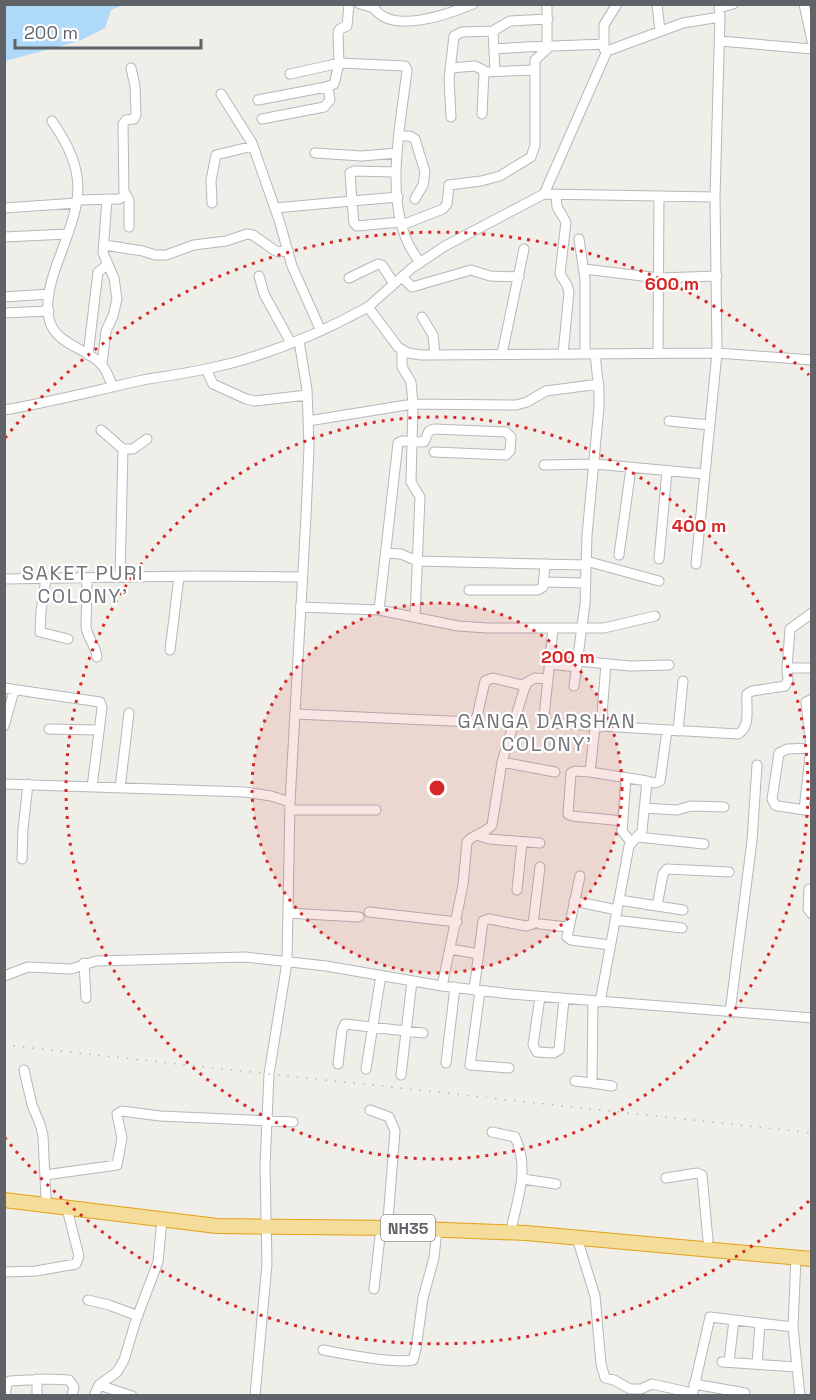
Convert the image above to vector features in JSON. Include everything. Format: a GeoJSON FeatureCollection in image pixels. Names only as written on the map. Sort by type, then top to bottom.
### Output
{"type":"FeatureCollection","features":[{"type":"Feature","properties":{"kind":"highway","name":"NH35"},"geometry":{"type":"LineString","coordinates":[[4,1193],[266,1224]]}},
{"type":"Feature","properties":{"kind":"highway","name":"NH35"},"geometry":{"type":"LineString","coordinates":[[4,1200],[162,1220],[266,1224],[513,1225],[708,1240],[812,1251]]}},
{"type":"Feature","properties":{"kind":"highway","name":"NH35"},"geometry":{"type":"LineString","coordinates":[[384,1224],[812,1259]]}},
{"type":"Feature","properties":{"kind":"street"},"geometry":{"type":"LineString","coordinates":[[258,100],[334,84],[339,64],[338,32],[347,26],[350,4]]}},
{"type":"Feature","properties":{"kind":"street"},"geometry":{"type":"LineString","coordinates":[[360,4],[374,6],[379,16],[385,19],[413,20],[439,17],[473,4]]}},
{"type":"Feature","properties":{"kind":"street"},"geometry":{"type":"LineString","coordinates":[[395,172],[354,171],[350,173],[354,222],[357,226],[401,223],[443,209],[447,204],[449,186],[500,176],[531,158],[535,145],[535,60],[546,52],[548,45],[547,4]]}},
{"type":"Feature","properties":{"kind":"street"},"geometry":{"type":"LineString","coordinates":[[544,194],[604,49],[604,25],[617,4]]}},
{"type":"Feature","properties":{"kind":"street"},"geometry":{"type":"LineString","coordinates":[[657,4],[660,31]]}},
{"type":"Feature","properties":{"kind":"street"},"geometry":{"type":"LineString","coordinates":[[494,49],[548,45],[564,48],[610,49],[733,4]]}},
{"type":"Feature","properties":{"kind":"street"},"geometry":{"type":"LineString","coordinates":[[805,5],[812,41]]}},
{"type":"Feature","properties":{"kind":"street"},"geometry":{"type":"LineString","coordinates":[[696,564],[717,353],[715,197],[719,10]]}},
{"type":"Feature","properties":{"kind":"street"},"geometry":{"type":"LineString","coordinates":[[451,117],[450,68],[454,36],[462,32],[493,31],[510,21],[548,19]]}},
{"type":"Feature","properties":{"kind":"street"},"geometry":{"type":"LineString","coordinates":[[482,114],[483,75],[490,71],[494,49],[493,31]]}},
{"type":"Feature","properties":{"kind":"street"},"geometry":{"type":"LineString","coordinates":[[720,41],[812,49]]}},
{"type":"Feature","properties":{"kind":"street"},"geometry":{"type":"LineString","coordinates":[[290,74],[339,64],[405,66],[407,70],[395,172],[401,223],[408,244],[420,263]]}},
{"type":"Feature","properties":{"kind":"street"},"geometry":{"type":"LineString","coordinates":[[450,68],[475,66],[490,71],[534,70]]}},
{"type":"Feature","properties":{"kind":"street"},"geometry":{"type":"LineString","coordinates":[[129,227],[129,200],[125,193],[123,124],[126,120],[134,119],[136,115],[136,91],[131,68]]}},
{"type":"Feature","properties":{"kind":"street"},"geometry":{"type":"LineString","coordinates":[[261,119],[324,107],[330,100],[328,87]]}},
{"type":"Feature","properties":{"kind":"street"},"geometry":{"type":"LineString","coordinates":[[221,94],[253,146],[300,285],[321,331]]}},
{"type":"Feature","properties":{"kind":"street"},"geometry":{"type":"LineString","coordinates":[[52,121],[69,146],[77,180],[76,213],[52,279],[49,294],[52,327],[60,337],[102,364],[113,387]]}},
{"type":"Feature","properties":{"kind":"street"},"geometry":{"type":"LineString","coordinates":[[399,136],[410,136],[415,139],[425,172],[423,185],[415,199]]}},
{"type":"Feature","properties":{"kind":"street"},"geometry":{"type":"LineString","coordinates":[[212,202],[211,180],[216,156],[253,146]]}},
{"type":"Feature","properties":{"kind":"street"},"geometry":{"type":"LineString","coordinates":[[315,153],[362,156],[397,153]]}},
{"type":"Feature","properties":{"kind":"street"},"geometry":{"type":"LineString","coordinates":[[4,208],[122,198],[125,193]]}},
{"type":"Feature","properties":{"kind":"street"},"geometry":{"type":"LineString","coordinates":[[4,410],[206,369],[295,342],[368,307],[402,277],[445,246],[544,194],[715,197]]}},
{"type":"Feature","properties":{"kind":"street"},"geometry":{"type":"LineString","coordinates":[[556,195],[557,207],[566,222],[560,274],[569,292],[563,354]]}},
{"type":"Feature","properties":{"kind":"street"},"geometry":{"type":"LineString","coordinates":[[658,353],[659,196]]}},
{"type":"Feature","properties":{"kind":"street"},"geometry":{"type":"LineString","coordinates":[[275,208],[398,197]]}},
{"type":"Feature","properties":{"kind":"street"},"geometry":{"type":"LineString","coordinates":[[102,364],[106,331],[117,299],[116,286],[103,253],[107,199]]}},
{"type":"Feature","properties":{"kind":"street"},"geometry":{"type":"LineString","coordinates":[[4,237],[68,234]]}},
{"type":"Feature","properties":{"kind":"street"},"geometry":{"type":"LineString","coordinates":[[104,245],[166,255],[194,245],[226,242],[247,234],[254,235],[279,252],[288,250]]}},
{"type":"Feature","properties":{"kind":"street"},"geometry":{"type":"LineString","coordinates":[[579,239],[586,291],[585,354]]}},
{"type":"Feature","properties":{"kind":"street"},"geometry":{"type":"LineString","coordinates":[[502,354],[524,249]]}},
{"type":"Feature","properties":{"kind":"street"},"geometry":{"type":"LineString","coordinates":[[349,278],[373,264],[378,264],[382,265],[394,284]]}},
{"type":"Feature","properties":{"kind":"street"},"geometry":{"type":"LineString","coordinates":[[88,355],[98,272],[107,265]]}},
{"type":"Feature","properties":{"kind":"street"},"geometry":{"type":"LineString","coordinates":[[584,269],[659,278],[717,276]]}},
{"type":"Feature","properties":{"kind":"street"},"geometry":{"type":"LineString","coordinates":[[402,277],[412,287],[471,270],[486,276],[519,278]]}},
{"type":"Feature","properties":{"kind":"street"},"geometry":{"type":"LineString","coordinates":[[255,1395],[265,1299],[265,1166],[269,1074],[287,962],[290,806],[308,421],[308,395],[295,342],[264,294],[259,276]]}},
{"type":"Feature","properties":{"kind":"street"},"geometry":{"type":"LineString","coordinates":[[4,297],[49,294]]}},
{"type":"Feature","properties":{"kind":"street"},"geometry":{"type":"LineString","coordinates":[[368,307],[402,350],[421,355],[717,353],[812,360]]}},
{"type":"Feature","properties":{"kind":"street"},"geometry":{"type":"LineString","coordinates":[[4,313],[49,311]]}},
{"type":"Feature","properties":{"kind":"street"},"geometry":{"type":"LineString","coordinates":[[422,317],[433,335],[435,355]]}},
{"type":"Feature","properties":{"kind":"street"},"geometry":{"type":"LineString","coordinates":[[402,350],[402,367],[411,382],[413,404],[411,482],[420,497],[415,617]]}},
{"type":"Feature","properties":{"kind":"street"},"geometry":{"type":"LineString","coordinates":[[574,686],[582,628],[595,464],[599,384],[595,354]]}},
{"type":"Feature","properties":{"kind":"street"},"geometry":{"type":"LineString","coordinates":[[206,369],[213,384],[246,399],[266,401],[308,395]]}},
{"type":"Feature","properties":{"kind":"street"},"geometry":{"type":"LineString","coordinates":[[308,421],[413,404],[516,405],[527,402],[546,391],[599,384]]}},
{"type":"Feature","properties":{"kind":"street"},"geometry":{"type":"LineString","coordinates":[[669,421],[710,425]]}},
{"type":"Feature","properties":{"kind":"street"},"geometry":{"type":"LineString","coordinates":[[379,610],[397,447],[402,441],[424,442],[429,431],[434,429],[506,432],[511,436],[510,451],[506,455],[434,452]]}},
{"type":"Feature","properties":{"kind":"street"},"geometry":{"type":"LineString","coordinates":[[101,430],[123,449],[133,449],[147,439]]}},
{"type":"Feature","properties":{"kind":"street"},"geometry":{"type":"LineString","coordinates":[[120,577],[123,449]]}},
{"type":"Feature","properties":{"kind":"street"},"geometry":{"type":"LineString","coordinates":[[544,465],[595,464],[705,474]]}},
{"type":"Feature","properties":{"kind":"street"},"geometry":{"type":"LineString","coordinates":[[619,555],[631,468]]}},
{"type":"Feature","properties":{"kind":"street"},"geometry":{"type":"LineString","coordinates":[[659,559],[667,471]]}},
{"type":"Feature","properties":{"kind":"street"},"geometry":{"type":"LineString","coordinates":[[386,553],[401,554],[417,561],[586,563],[659,581]]}},
{"type":"Feature","properties":{"kind":"street"},"geometry":{"type":"LineString","coordinates":[[469,590],[538,590],[543,587],[545,564]]}},
{"type":"Feature","properties":{"kind":"street"},"geometry":{"type":"LineString","coordinates":[[170,650],[179,577]]}},
{"type":"Feature","properties":{"kind":"street"},"geometry":{"type":"LineString","coordinates":[[4,579],[302,577]]}},
{"type":"Feature","properties":{"kind":"street"},"geometry":{"type":"LineString","coordinates":[[87,578],[86,627],[87,634],[96,650],[96,657]]}},
{"type":"Feature","properties":{"kind":"street"},"geometry":{"type":"LineString","coordinates":[[46,579],[40,632],[68,639]]}},
{"type":"Feature","properties":{"kind":"street"},"geometry":{"type":"LineString","coordinates":[[544,582],[586,583]]}},
{"type":"Feature","properties":{"kind":"street"},"geometry":{"type":"LineString","coordinates":[[300,607],[379,610],[474,627],[611,628],[655,616]]}},
{"type":"Feature","properties":{"kind":"street"},"geometry":{"type":"LineString","coordinates":[[553,628],[544,719],[549,723],[738,734],[746,725],[747,694],[752,691],[785,686],[788,680],[790,629],[812,613]]}},
{"type":"Feature","properties":{"kind":"street"},"geometry":{"type":"LineString","coordinates":[[549,664],[669,665]]}},
{"type":"Feature","properties":{"kind":"street"},"geometry":{"type":"LineString","coordinates":[[590,771],[606,664]]}},
{"type":"Feature","properties":{"kind":"street"},"geometry":{"type":"LineString","coordinates":[[787,668],[812,668]]}},
{"type":"Feature","properties":{"kind":"street"},"geometry":{"type":"LineString","coordinates":[[295,714],[472,722],[477,717],[485,681],[493,678],[526,686]]}},
{"type":"Feature","properties":{"kind":"street"},"geometry":{"type":"LineString","coordinates":[[442,986],[457,922],[467,842],[469,838],[485,832],[492,825],[502,762],[526,683],[532,679],[548,679]]}},
{"type":"Feature","properties":{"kind":"street"},"geometry":{"type":"LineString","coordinates":[[678,731],[682,681]]}},
{"type":"Feature","properties":{"kind":"street"},"geometry":{"type":"LineString","coordinates":[[4,726],[9,690],[100,702],[102,708],[92,786]]}},
{"type":"Feature","properties":{"kind":"street"},"geometry":{"type":"LineString","coordinates":[[811,748],[782,750],[777,756],[772,799],[775,805],[808,810],[811,748],[806,702],[812,699]]}},
{"type":"Feature","properties":{"kind":"street"},"geometry":{"type":"LineString","coordinates":[[120,788],[129,713]]}},
{"type":"Feature","properties":{"kind":"street"},"geometry":{"type":"LineString","coordinates":[[48,729],[98,730]]}},
{"type":"Feature","properties":{"kind":"street"},"geometry":{"type":"LineString","coordinates":[[623,821],[568,814],[571,773],[590,771],[655,783],[660,781],[667,731]]}},
{"type":"Feature","properties":{"kind":"street"},"geometry":{"type":"LineString","coordinates":[[502,762],[555,772]]}},
{"type":"Feature","properties":{"kind":"street"},"geometry":{"type":"LineString","coordinates":[[730,1012],[752,841],[757,765]]}},
{"type":"Feature","properties":{"kind":"street"},"geometry":{"type":"LineString","coordinates":[[626,778],[623,834],[634,839],[704,844]]}},
{"type":"Feature","properties":{"kind":"street"},"geometry":{"type":"LineString","coordinates":[[592,1083],[597,1001],[634,839],[642,831],[647,781]]}},
{"type":"Feature","properties":{"kind":"street"},"geometry":{"type":"LineString","coordinates":[[4,784],[245,792],[271,796],[290,806],[376,810]]}},
{"type":"Feature","properties":{"kind":"street"},"geometry":{"type":"LineString","coordinates":[[22,860],[22,829],[28,784]]}},
{"type":"Feature","properties":{"kind":"street"},"geometry":{"type":"LineString","coordinates":[[644,808],[677,810],[691,806],[724,807]]}},
{"type":"Feature","properties":{"kind":"street"},"geometry":{"type":"LineString","coordinates":[[477,835],[489,839],[540,843]]}},
{"type":"Feature","properties":{"kind":"street"},"geometry":{"type":"LineString","coordinates":[[517,890],[522,842]]}},
{"type":"Feature","properties":{"kind":"street"},"geometry":{"type":"LineString","coordinates":[[509,1068],[470,1065],[483,921],[489,919],[526,926],[533,924],[540,867]]}},
{"type":"Feature","properties":{"kind":"street"},"geometry":{"type":"LineString","coordinates":[[657,906],[663,874],[667,869],[729,872]]}},
{"type":"Feature","properties":{"kind":"street"},"geometry":{"type":"LineString","coordinates":[[580,876],[566,934],[569,939],[610,945]]}},
{"type":"Feature","properties":{"kind":"street"},"geometry":{"type":"LineString","coordinates":[[809,889],[808,909],[812,914]]}},
{"type":"Feature","properties":{"kind":"street"},"geometry":{"type":"LineString","coordinates":[[574,901],[682,928]]}},
{"type":"Feature","properties":{"kind":"street"},"geometry":{"type":"LineString","coordinates":[[617,910],[657,906],[683,910]]}},
{"type":"Feature","properties":{"kind":"street"},"geometry":{"type":"LineString","coordinates":[[369,912],[457,922]]}},
{"type":"Feature","properties":{"kind":"street"},"geometry":{"type":"LineString","coordinates":[[288,913],[359,917]]}},
{"type":"Feature","properties":{"kind":"street"},"geometry":{"type":"LineString","coordinates":[[540,924],[568,927]]}},
{"type":"Feature","properties":{"kind":"street"},"geometry":{"type":"LineString","coordinates":[[450,949],[479,954]]}},
{"type":"Feature","properties":{"kind":"street"},"geometry":{"type":"LineString","coordinates":[[4,976],[28,967],[71,969],[96,961],[245,957],[381,975],[442,986],[540,997],[812,1018]]}},
{"type":"Feature","properties":{"kind":"street"},"geometry":{"type":"LineString","coordinates":[[84,963],[86,998]]}},
{"type":"Feature","properties":{"kind":"street"},"geometry":{"type":"LineString","coordinates":[[366,1069],[381,975]]}},
{"type":"Feature","properties":{"kind":"street"},"geometry":{"type":"LineString","coordinates":[[401,1075],[412,981]]}},
{"type":"Feature","properties":{"kind":"street"},"geometry":{"type":"LineString","coordinates":[[446,1063],[455,987]]}},
{"type":"Feature","properties":{"kind":"street"},"geometry":{"type":"LineString","coordinates":[[540,997],[533,1045],[537,1052],[554,1053],[559,1050],[564,999]]}},
{"type":"Feature","properties":{"kind":"street"},"geometry":{"type":"LineString","coordinates":[[338,1064],[343,1026],[350,1024],[423,1033]]}},
{"type":"Feature","properties":{"kind":"street"},"geometry":{"type":"LineString","coordinates":[[24,1070],[32,1105],[43,1136],[46,1199]]}},
{"type":"Feature","properties":{"kind":"street"},"geometry":{"type":"LineString","coordinates":[[575,1081],[612,1086]]}},
{"type":"Feature","properties":{"kind":"street"},"geometry":{"type":"LineString","coordinates":[[370,1110],[389,1117],[395,1131],[374,1289]]}},
{"type":"Feature","properties":{"kind":"street"},"geometry":{"type":"LineString","coordinates":[[45,1175],[117,1165],[122,1138],[117,1114],[122,1111],[292,1122]]}},
{"type":"Feature","properties":{"kind":"street"},"geometry":{"type":"LineString","coordinates":[[492,1132],[512,1136],[517,1140],[523,1179],[513,1225]]}},
{"type":"Feature","properties":{"kind":"street"},"geometry":{"type":"LineString","coordinates":[[666,1178],[697,1173],[702,1175],[708,1240]]}},
{"type":"Feature","properties":{"kind":"street"},"geometry":{"type":"LineString","coordinates":[[523,1179],[556,1184]]}},
{"type":"Feature","properties":{"kind":"street"},"geometry":{"type":"LineString","coordinates":[[4,1272],[59,1269],[76,1264],[79,1257],[67,1209]]}},
{"type":"Feature","properties":{"kind":"street"},"geometry":{"type":"LineString","coordinates":[[94,1395],[99,1385],[120,1368],[158,1262],[162,1220]]}},
{"type":"Feature","properties":{"kind":"street"},"geometry":{"type":"LineString","coordinates":[[323,1350],[359,1356],[413,1360],[423,1298],[434,1258],[437,1229]]}},
{"type":"Feature","properties":{"kind":"street"},"geometry":{"type":"LineString","coordinates":[[577,1238],[595,1296],[603,1376],[630,1389],[643,1392],[652,1384],[693,1391],[745,1393]]}},
{"type":"Feature","properties":{"kind":"street"},"geometry":{"type":"LineString","coordinates":[[796,1257],[793,1327],[800,1395]]}},
{"type":"Feature","properties":{"kind":"street"},"geometry":{"type":"LineString","coordinates":[[88,1300],[138,1316]]}},
{"type":"Feature","properties":{"kind":"street"},"geometry":{"type":"LineString","coordinates":[[693,1391],[708,1320],[713,1317],[793,1327]]}},
{"type":"Feature","properties":{"kind":"street"},"geometry":{"type":"LineString","coordinates":[[734,1320],[725,1362],[797,1368]]}},
{"type":"Feature","properties":{"kind":"street"},"geometry":{"type":"LineString","coordinates":[[757,1365],[760,1323]]}},
{"type":"Feature","properties":{"kind":"street"},"geometry":{"type":"LineString","coordinates":[[37,1379],[37,1395]]}},
{"type":"Feature","properties":{"kind":"street"},"geometry":{"type":"LineString","coordinates":[[5,1395],[7,1384],[10,1381],[37,1379],[69,1380],[74,1387],[72,1395]]}},
{"type":"Feature","properties":{"kind":"street"},"geometry":{"type":"LineString","coordinates":[[99,1385],[132,1395]]}},
{"type":"Feature","properties":{"kind":"water"},"geometry":{"type":"Polygon","coordinates":[[[5,4],[123,5],[111,10],[105,28],[79,41],[5,61],[5,4]]]}},
{"type":"Feature","properties":{"kind":"railway"},"geometry":{"type":"LineString","coordinates":[[4,1045],[812,1133]]}},
{"type":"Feature","properties":{"kind":"district","name":"SAKET PURI COLONY'"},"geometry":{"type":"Point","coordinates":[83,584]}},
{"type":"Feature","properties":{"kind":"district","name":"GANGA DARSHAN COLONY'"},"geometry":{"type":"Point","coordinates":[547,732]}}]}
